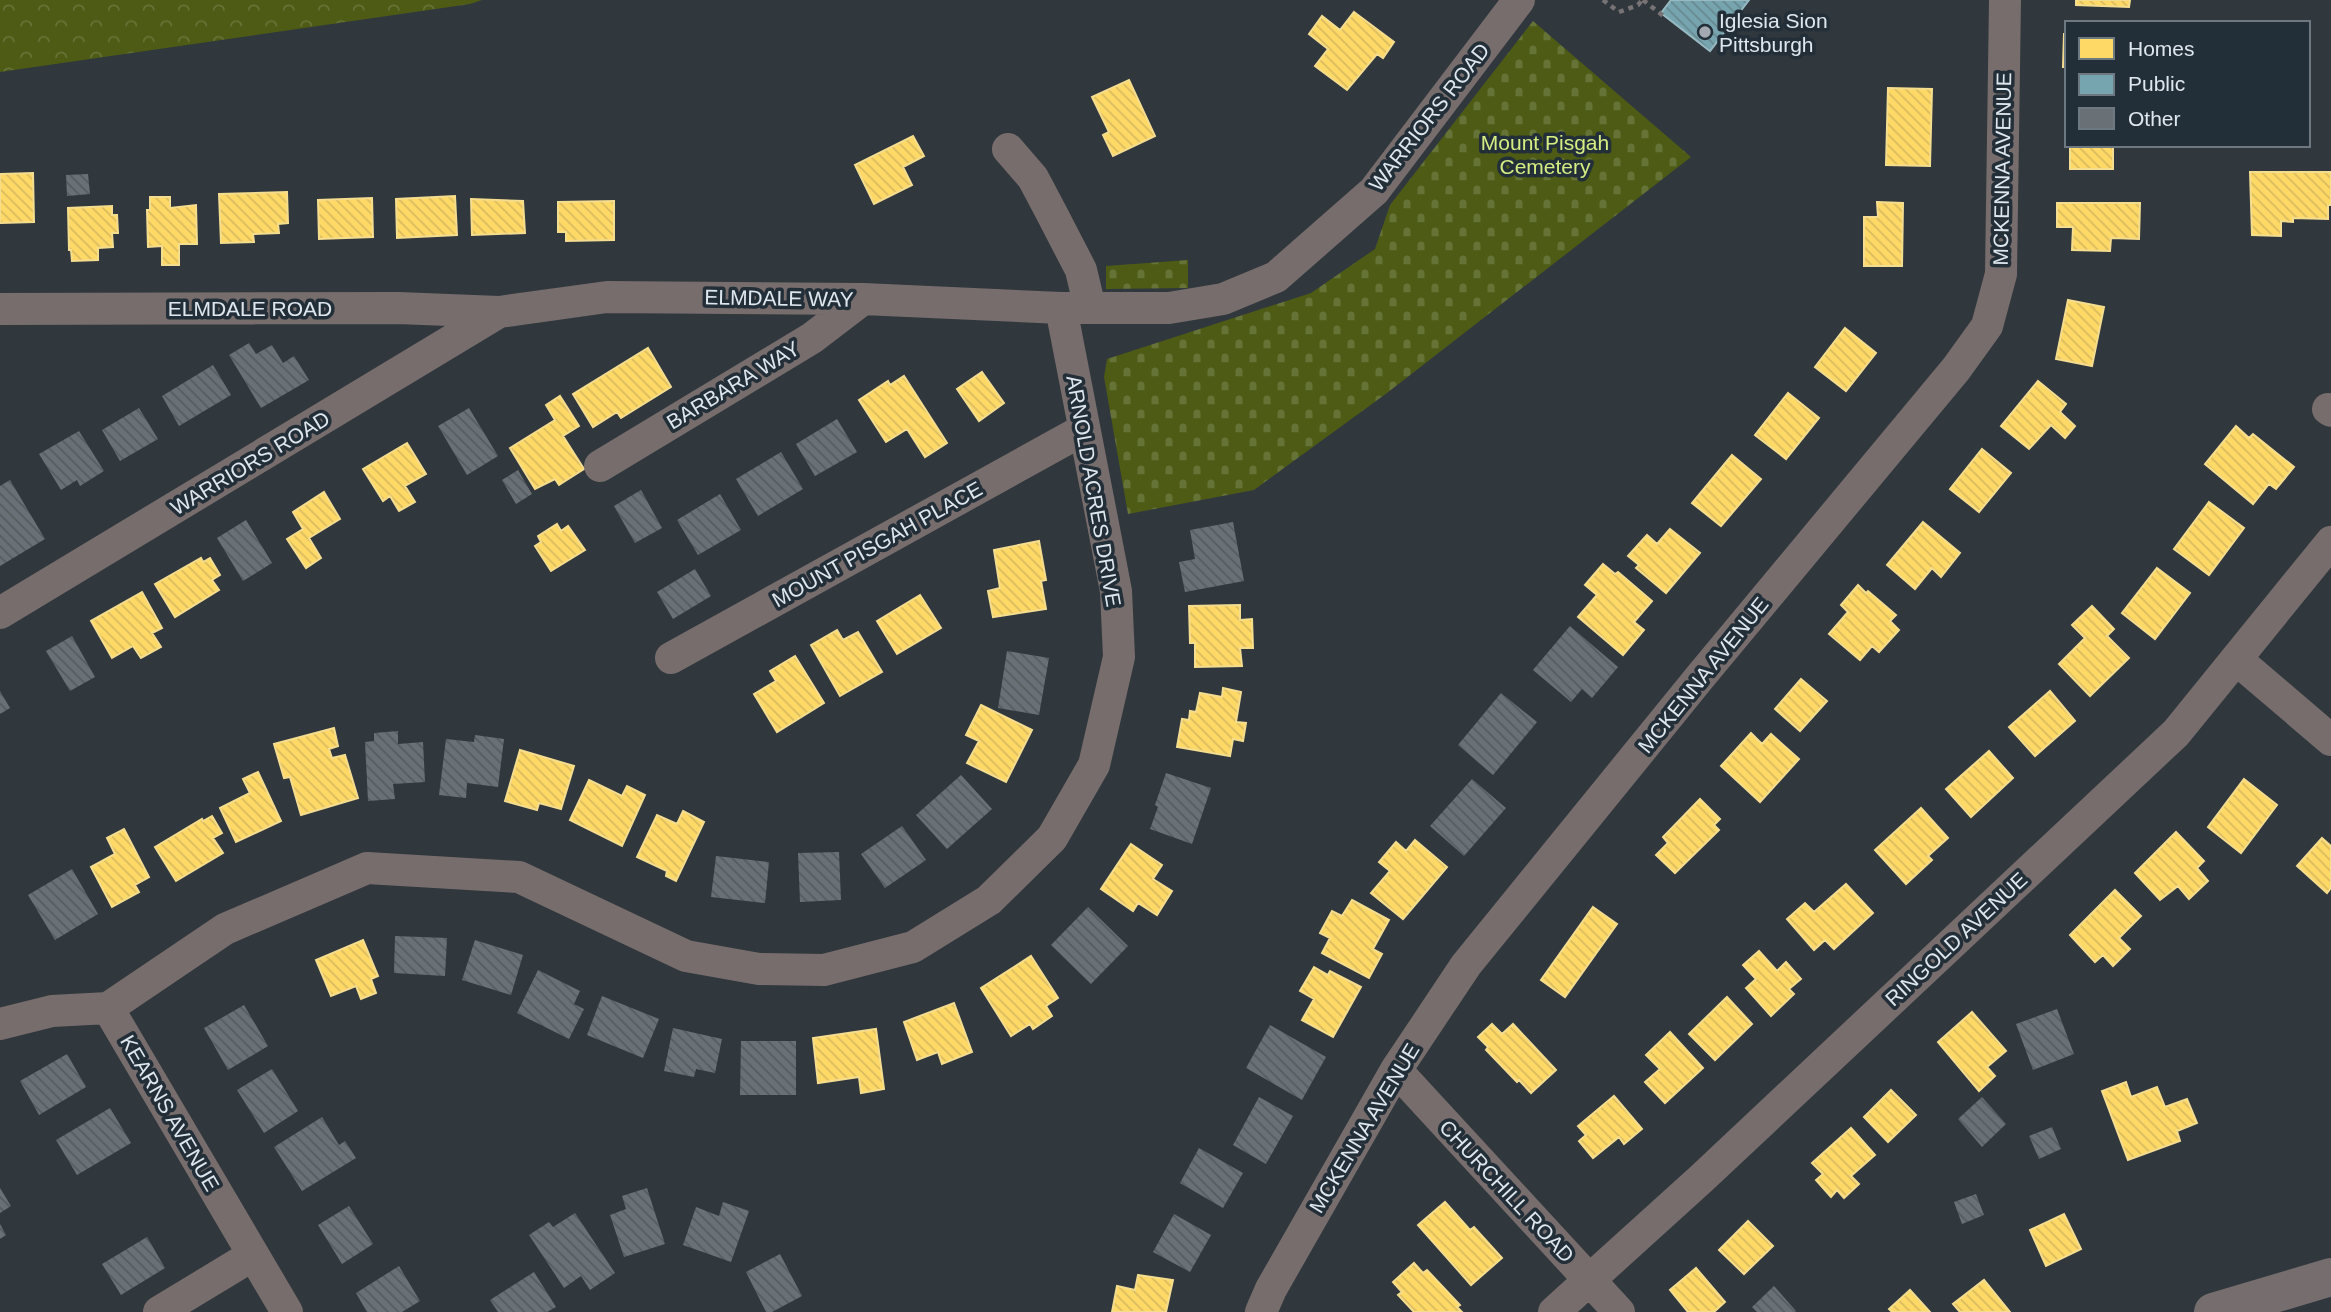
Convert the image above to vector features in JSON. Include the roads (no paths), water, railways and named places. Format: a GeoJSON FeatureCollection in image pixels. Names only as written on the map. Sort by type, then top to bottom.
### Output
{"type":"FeatureCollection","features":[{"type":"Feature","properties":{"kind":"main road"},"geometry":{"type":"LineString","coordinates":[[2213,1312],[2331,1277]]}},
{"type":"Feature","properties":{"kind":"street","name":"WARRIORS ROAD"},"geometry":{"type":"LineString","coordinates":[[1075,308],[1169,309],[1223,299],[1276,277],[1374,191],[1519,0]]}},
{"type":"Feature","properties":{"kind":"street","name":"MCKENNA AVENUE"},"geometry":{"type":"LineString","coordinates":[[1261,1312],[1270,1289],[1396,1070],[1466,965],[1709,666],[1956,369],[1987,327],[2001,274],[2005,0]]}},
{"type":"Feature","properties":{"kind":"street","name":"ARNOLD ACRES DRIVE"},"geometry":{"type":"LineString","coordinates":[[108,1008],[225,929],[367,869],[519,877],[686,956],[759,969],[824,970],[913,947],[989,901],[1052,838],[1094,765],[1119,657],[1116,591],[1083,430],[1075,308],[1081,270],[1033,178],[1007,149]]}},
{"type":"Feature","properties":{"kind":"street","name":"ELMDALE WAY"},"geometry":{"type":"LineString","coordinates":[[499,313],[607,297],[863,299],[1075,308]]}},
{"type":"Feature","properties":{"kind":"street","name":"BARBARA WAY"},"geometry":{"type":"LineString","coordinates":[[600,466],[812,338],[863,299]]}},
{"type":"Feature","properties":{"kind":"street","name":"ELMDALE ROAD"},"geometry":{"type":"LineString","coordinates":[[0,309],[398,308],[499,313]]}},
{"type":"Feature","properties":{"kind":"street","name":"WARRIORS ROAD"},"geometry":{"type":"LineString","coordinates":[[0,613],[499,313]]}},
{"type":"Feature","properties":{"kind":"street","name":"MOUNT PISGAH PLACE"},"geometry":{"type":"LineString","coordinates":[[671,658],[1083,430]]}},
{"type":"Feature","properties":{"kind":"street","name":"RINGOLD AVENUE"},"geometry":{"type":"LineString","coordinates":[[1554,1312],[1702,1178],[2176,733],[2331,541]]}},
{"type":"Feature","properties":{"kind":"street"},"geometry":{"type":"LineString","coordinates":[[2236,659],[2331,740]]}},
{"type":"Feature","properties":{"kind":"street"},"geometry":{"type":"LineString","coordinates":[[0,1024],[52,1011],[108,1008]]}},
{"type":"Feature","properties":{"kind":"street","name":"KEARNS AVENUE"},"geometry":{"type":"LineString","coordinates":[[108,1008],[287,1312]]}},
{"type":"Feature","properties":{"kind":"street","name":"CHURCHILL ROAD"},"geometry":{"type":"LineString","coordinates":[[1396,1070],[1619,1312]]}},
{"type":"Feature","properties":{"kind":"street"},"geometry":{"type":"LineString","coordinates":[[159,1312],[253,1255]]}},
{"type":"Feature","properties":{"kind":"place","name":"Iglesia Sion Pittsburgh"},"geometry":{"type":"Point","coordinates":[1705,32]}},
{"type":"Feature","properties":{"kind":"park label","name":"Mount Pisgah Cemetery"},"geometry":{"type":"Point","coordinates":[1545,154]}}]}
